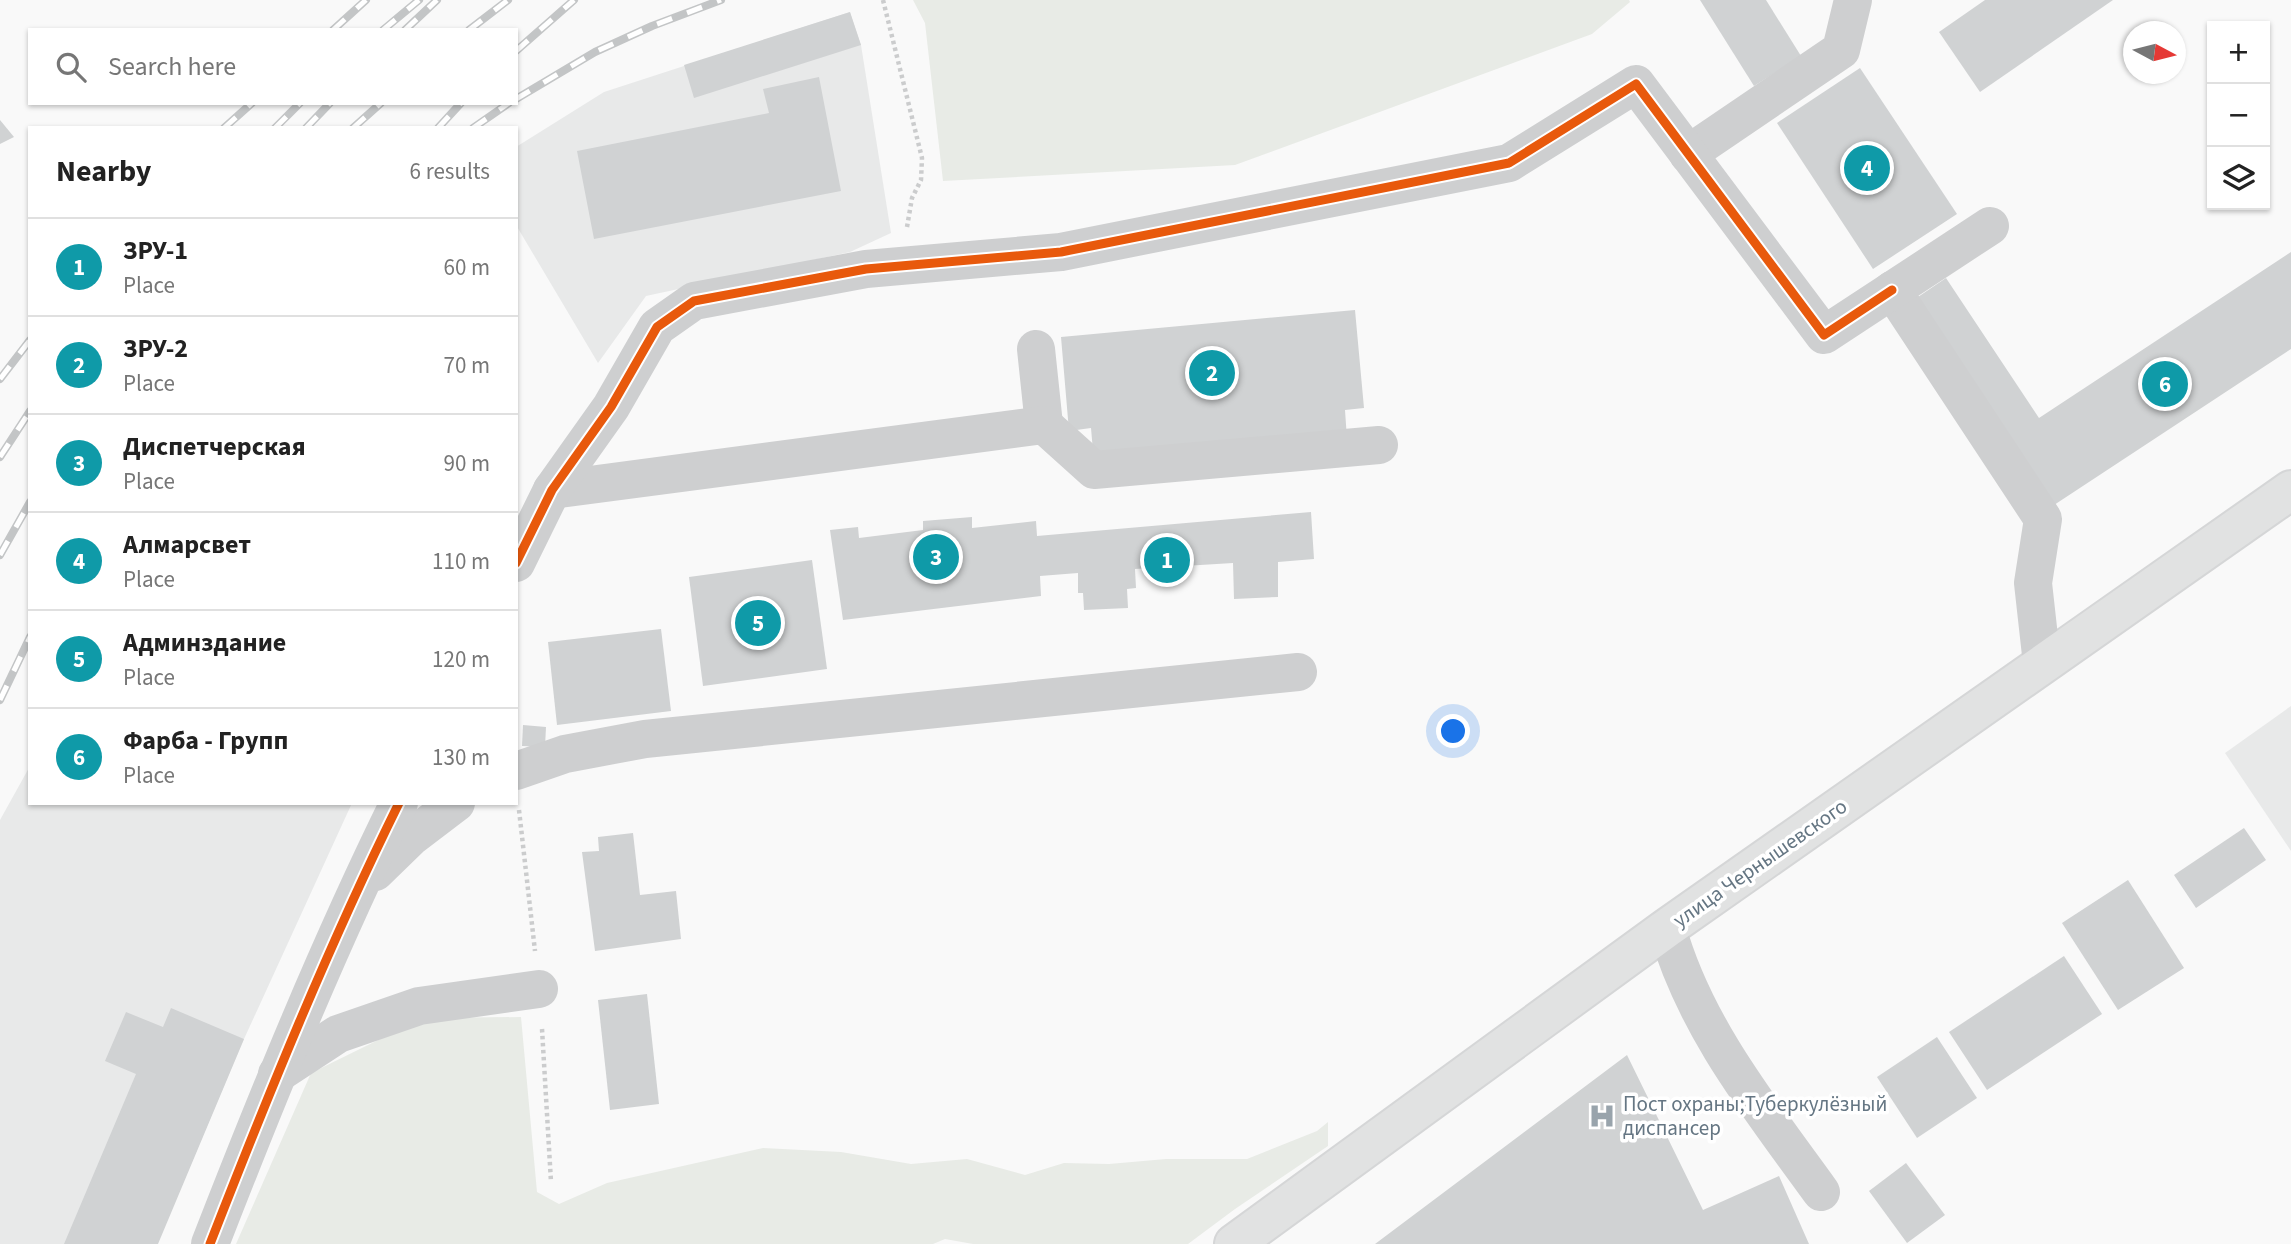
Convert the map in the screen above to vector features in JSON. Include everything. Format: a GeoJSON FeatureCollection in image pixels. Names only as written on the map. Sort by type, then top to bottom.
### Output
{"type":"FeatureCollection","features":[{"type":"Feature","properties":{"kind":"main road","name":"улица Чернышевского"},"geometry":{"type":"LineString","coordinates":[[1234,1244],[1667,929],[2291,490]]}},
{"type":"Feature","properties":{"kind":"street"},"geometry":{"type":"LineString","coordinates":[[1688,154],[1841,50],[1853,0]]}},
{"type":"Feature","properties":{"kind":"street"},"geometry":{"type":"LineString","coordinates":[[518,559],[552,490],[611,407],[657,327],[694,301],[866,269],[1061,252],[1509,163],[1636,84],[1824,335],[1990,226]]}},
{"type":"Feature","properties":{"kind":"street"},"geometry":{"type":"LineString","coordinates":[[1892,290],[2043,519],[2033,583],[2042,664]]}},
{"type":"Feature","properties":{"kind":"street"},"geometry":{"type":"LineString","coordinates":[[1036,349],[1044,425],[1094,470],[1379,445]]}},
{"type":"Feature","properties":{"kind":"street"},"geometry":{"type":"LineString","coordinates":[[552,490],[1044,425]]}},
{"type":"Feature","properties":{"kind":"street"},"geometry":{"type":"LineString","coordinates":[[518,770],[565,754],[645,739],[1298,672]]}},
{"type":"Feature","properties":{"kind":"street"},"geometry":{"type":"LineString","coordinates":[[210,1244],[277,1074],[357,889],[398,805]]}},
{"type":"Feature","properties":{"kind":"street"},"geometry":{"type":"LineString","coordinates":[[357,889],[411,838],[453,805]]}},
{"type":"Feature","properties":{"kind":"street"},"geometry":{"type":"LineString","coordinates":[[1667,929],[1674,954],[1697,1004],[1733,1071],[1821,1192]]}},
{"type":"Feature","properties":{"kind":"street"},"geometry":{"type":"LineString","coordinates":[[277,1074],[338,1034],[419,1006],[539,989]]}},
{"type":"Feature","properties":{"kind":"path"},"geometry":{"type":"LineString","coordinates":[[883,0],[922,158],[921,180],[912,198],[900,265]]}},
{"type":"Feature","properties":{"kind":"shaded area"},"geometry":{"type":"Polygon","coordinates":[[[913,0],[1630,2],[1592,34],[1235,165],[943,181],[925,23],[913,0]]]}},
{"type":"Feature","properties":{"kind":"shaded area"},"geometry":{"type":"Polygon","coordinates":[[[850,12],[861,45],[891,233],[850,252],[646,296],[598,363],[518,228],[518,146],[604,92],[850,12]]]}},
{"type":"Feature","properties":{"kind":"shaded area"},"geometry":{"type":"Polygon","coordinates":[[[2291,706],[2291,851],[2225,753],[2291,706]]]}},
{"type":"Feature","properties":{"kind":"shaded area"},"geometry":{"type":"Polygon","coordinates":[[[28,770],[28,805],[351,805],[244,1039],[157,1244],[0,1244],[0,820],[28,770]]]}},
{"type":"Feature","properties":{"kind":"shaded area"},"geometry":{"type":"Polygon","coordinates":[[[521,1017],[537,1192],[559,1204],[607,1183],[763,1148],[841,1152],[911,1164],[967,1159],[1025,1175],[1064,1163],[1247,1159],[1317,1131],[1328,1122],[1328,1146],[1188,1244],[973,1244],[945,1239],[933,1244],[236,1244],[311,1073],[423,1018],[521,1017]]]}},
{"type":"Feature","properties":{"kind":"building"},"geometry":{"type":"Polygon","coordinates":[[[1700,0],[1766,0],[1801,56],[1754,86],[1700,0]]]}},
{"type":"Feature","properties":{"kind":"building"},"geometry":{"type":"Polygon","coordinates":[[[1985,0],[2113,0],[1980,92],[1939,32],[1985,0]]]}},
{"type":"Feature","properties":{"kind":"building"},"geometry":{"type":"Polygon","coordinates":[[[850,12],[861,45],[694,98],[684,65],[850,12]]]}},
{"type":"Feature","properties":{"kind":"building"},"geometry":{"type":"Polygon","coordinates":[[[1860,68],[1957,214],[1873,269],[1777,123],[1860,68]]]}},
{"type":"Feature","properties":{"kind":"building"},"geometry":{"type":"Polygon","coordinates":[[[819,77],[841,191],[594,239],[577,151],[769,113],[763,89],[819,77]]]}},
{"type":"Feature","properties":{"kind":"building"},"geometry":{"type":"Polygon","coordinates":[[[0,120],[14,137],[0,144],[0,120]]]}},
{"type":"Feature","properties":{"kind":"building"},"geometry":{"type":"Polygon","coordinates":[[[2291,252],[2291,349],[2051,507],[1915,299],[1946,278],[2039,418],[2291,252]]]}},
{"type":"Feature","properties":{"kind":"building"},"geometry":{"type":"Polygon","coordinates":[[[1355,310],[1364,408],[1345,410],[1347,439],[1094,463],[1091,428],[1069,431],[1061,337],[1355,310]]]}},
{"type":"Feature","properties":{"kind":"building"},"geometry":{"type":"Polygon","coordinates":[[[1311,512],[1314,559],[1278,562],[1278,597],[1234,599],[1233,563],[1135,569],[1136,588],[1127,589],[1128,608],[1084,610],[1083,593],[1078,593],[1078,573],[1040,576],[1041,596],[843,620],[830,530],[858,527],[859,538],[923,530],[923,521],[972,517],[972,528],[1036,521],[1037,536],[1311,512]]]}},
{"type":"Feature","properties":{"kind":"building"},"geometry":{"type":"Polygon","coordinates":[[[812,560],[827,669],[703,686],[689,577],[812,560]]]}},
{"type":"Feature","properties":{"kind":"building"},"geometry":{"type":"Polygon","coordinates":[[[661,629],[671,711],[557,725],[548,642],[661,629]]]}},
{"type":"Feature","properties":{"kind":"building"},"geometry":{"type":"Polygon","coordinates":[[[523,725],[546,727],[545,747],[522,746],[523,725]]]}},
{"type":"Feature","properties":{"kind":"building"},"geometry":{"type":"Polygon","coordinates":[[[2244,828],[2266,860],[2196,908],[2174,875],[2244,828]]]}},
{"type":"Feature","properties":{"kind":"building"},"geometry":{"type":"Polygon","coordinates":[[[633,833],[640,895],[676,891],[681,939],[595,951],[582,852],[599,851],[598,837],[633,833]]]}},
{"type":"Feature","properties":{"kind":"building"},"geometry":{"type":"Polygon","coordinates":[[[2128,880],[2184,968],[2118,1010],[2062,923],[2128,880]]]}},
{"type":"Feature","properties":{"kind":"building"},"geometry":{"type":"Polygon","coordinates":[[[2064,956],[2102,1014],[1987,1090],[1949,1032],[2064,956]]]}},
{"type":"Feature","properties":{"kind":"building"},"geometry":{"type":"Polygon","coordinates":[[[647,994],[659,1104],[610,1110],[598,1000],[647,994]]]}},
{"type":"Feature","properties":{"kind":"building"},"geometry":{"type":"Polygon","coordinates":[[[171,1008],[244,1039],[158,1244],[64,1244],[136,1074],[105,1061],[126,1012],[163,1027],[171,1008]]]}},
{"type":"Feature","properties":{"kind":"building"},"geometry":{"type":"Polygon","coordinates":[[[1937,1037],[1977,1098],[1917,1138],[1877,1077],[1937,1037]]]}},
{"type":"Feature","properties":{"kind":"building","name":"Пост охраны;Туберкулёзный диспансер"},"geometry":{"type":"Polygon","coordinates":[[[1627,1055],[1703,1210],[1779,1176],[1809,1244],[1375,1244],[1627,1055]]]}},
{"type":"Feature","properties":{"kind":"building"},"geometry":{"type":"Polygon","coordinates":[[[1906,1163],[1945,1215],[1907,1243],[1869,1191],[1906,1163]]]}},
{"type":"Feature","properties":{"kind":"railway"},"geometry":{"type":"LineString","coordinates":[[335,28],[366,0]]}},
{"type":"Feature","properties":{"kind":"railway"},"geometry":{"type":"LineString","coordinates":[[385,28],[419,0]]}},
{"type":"Feature","properties":{"kind":"railway"},"geometry":{"type":"LineString","coordinates":[[407,28],[437,0]]}},
{"type":"Feature","properties":{"kind":"railway"},"geometry":{"type":"LineString","coordinates":[[472,28],[508,0]]}},
{"type":"Feature","properties":{"kind":"railway"},"geometry":{"type":"LineString","coordinates":[[518,49],[574,0]]}},
{"type":"Feature","properties":{"kind":"railway"},"geometry":{"type":"LineString","coordinates":[[518,98],[595,52],[652,26],[721,0]]}},
{"type":"Feature","properties":{"kind":"railway"},"geometry":{"type":"LineString","coordinates":[[226,126],[250,105]]}},
{"type":"Feature","properties":{"kind":"railway"},"geometry":{"type":"LineString","coordinates":[[277,126],[298,105]]}},
{"type":"Feature","properties":{"kind":"railway"},"geometry":{"type":"LineString","coordinates":[[308,126],[328,105]]}},
{"type":"Feature","properties":{"kind":"railway"},"geometry":{"type":"LineString","coordinates":[[355,126],[379,105]]}},
{"type":"Feature","properties":{"kind":"railway"},"geometry":{"type":"LineString","coordinates":[[440,126],[459,105]]}},
{"type":"Feature","properties":{"kind":"railway"},"geometry":{"type":"LineString","coordinates":[[476,126],[506,105]]}},
{"type":"Feature","properties":{"kind":"railway"},"geometry":{"type":"LineString","coordinates":[[0,379],[28,343]]}},
{"type":"Feature","properties":{"kind":"railway"},"geometry":{"type":"LineString","coordinates":[[0,457],[28,414]]}},
{"type":"Feature","properties":{"kind":"railway"},"geometry":{"type":"LineString","coordinates":[[0,555],[28,506]]}},
{"type":"Feature","properties":{"kind":"railway"},"geometry":{"type":"LineString","coordinates":[[0,700],[28,641]]}},
{"type":"Feature","properties":{"kind":"cycle path"},"geometry":{"type":"LineString","coordinates":[[518,559],[552,490],[611,407],[657,327],[694,301],[866,269],[1061,252],[1509,163],[1636,84],[1824,335],[1892,290]]}},
{"type":"Feature","properties":{"kind":"cycle path"},"geometry":{"type":"LineString","coordinates":[[210,1244],[300,1022],[398,805]]}},
{"type":"Feature","properties":{"kind":"place","name":"Алмарсвет"},"geometry":{"type":"Point","coordinates":[1867,168]}},
{"type":"Feature","properties":{"kind":"place","name":"ЗРУ-2"},"geometry":{"type":"Point","coordinates":[1212,373]}},
{"type":"Feature","properties":{"kind":"place","name":"Фарба - Групп"},"geometry":{"type":"Point","coordinates":[2165,384]}},
{"type":"Feature","properties":{"kind":"place","name":"Диспетчерская"},"geometry":{"type":"Point","coordinates":[936,557]}},
{"type":"Feature","properties":{"kind":"place","name":"ЗРУ-1"},"geometry":{"type":"Point","coordinates":[1167,560]}},
{"type":"Feature","properties":{"kind":"place","name":"Админздание"},"geometry":{"type":"Point","coordinates":[758,623]}},
{"type":"Feature","properties":{"kind":"place","name":"Пост охраны;Туберкулёзный диспансер"},"geometry":{"type":"Point","coordinates":[1602,1116]}}]}
